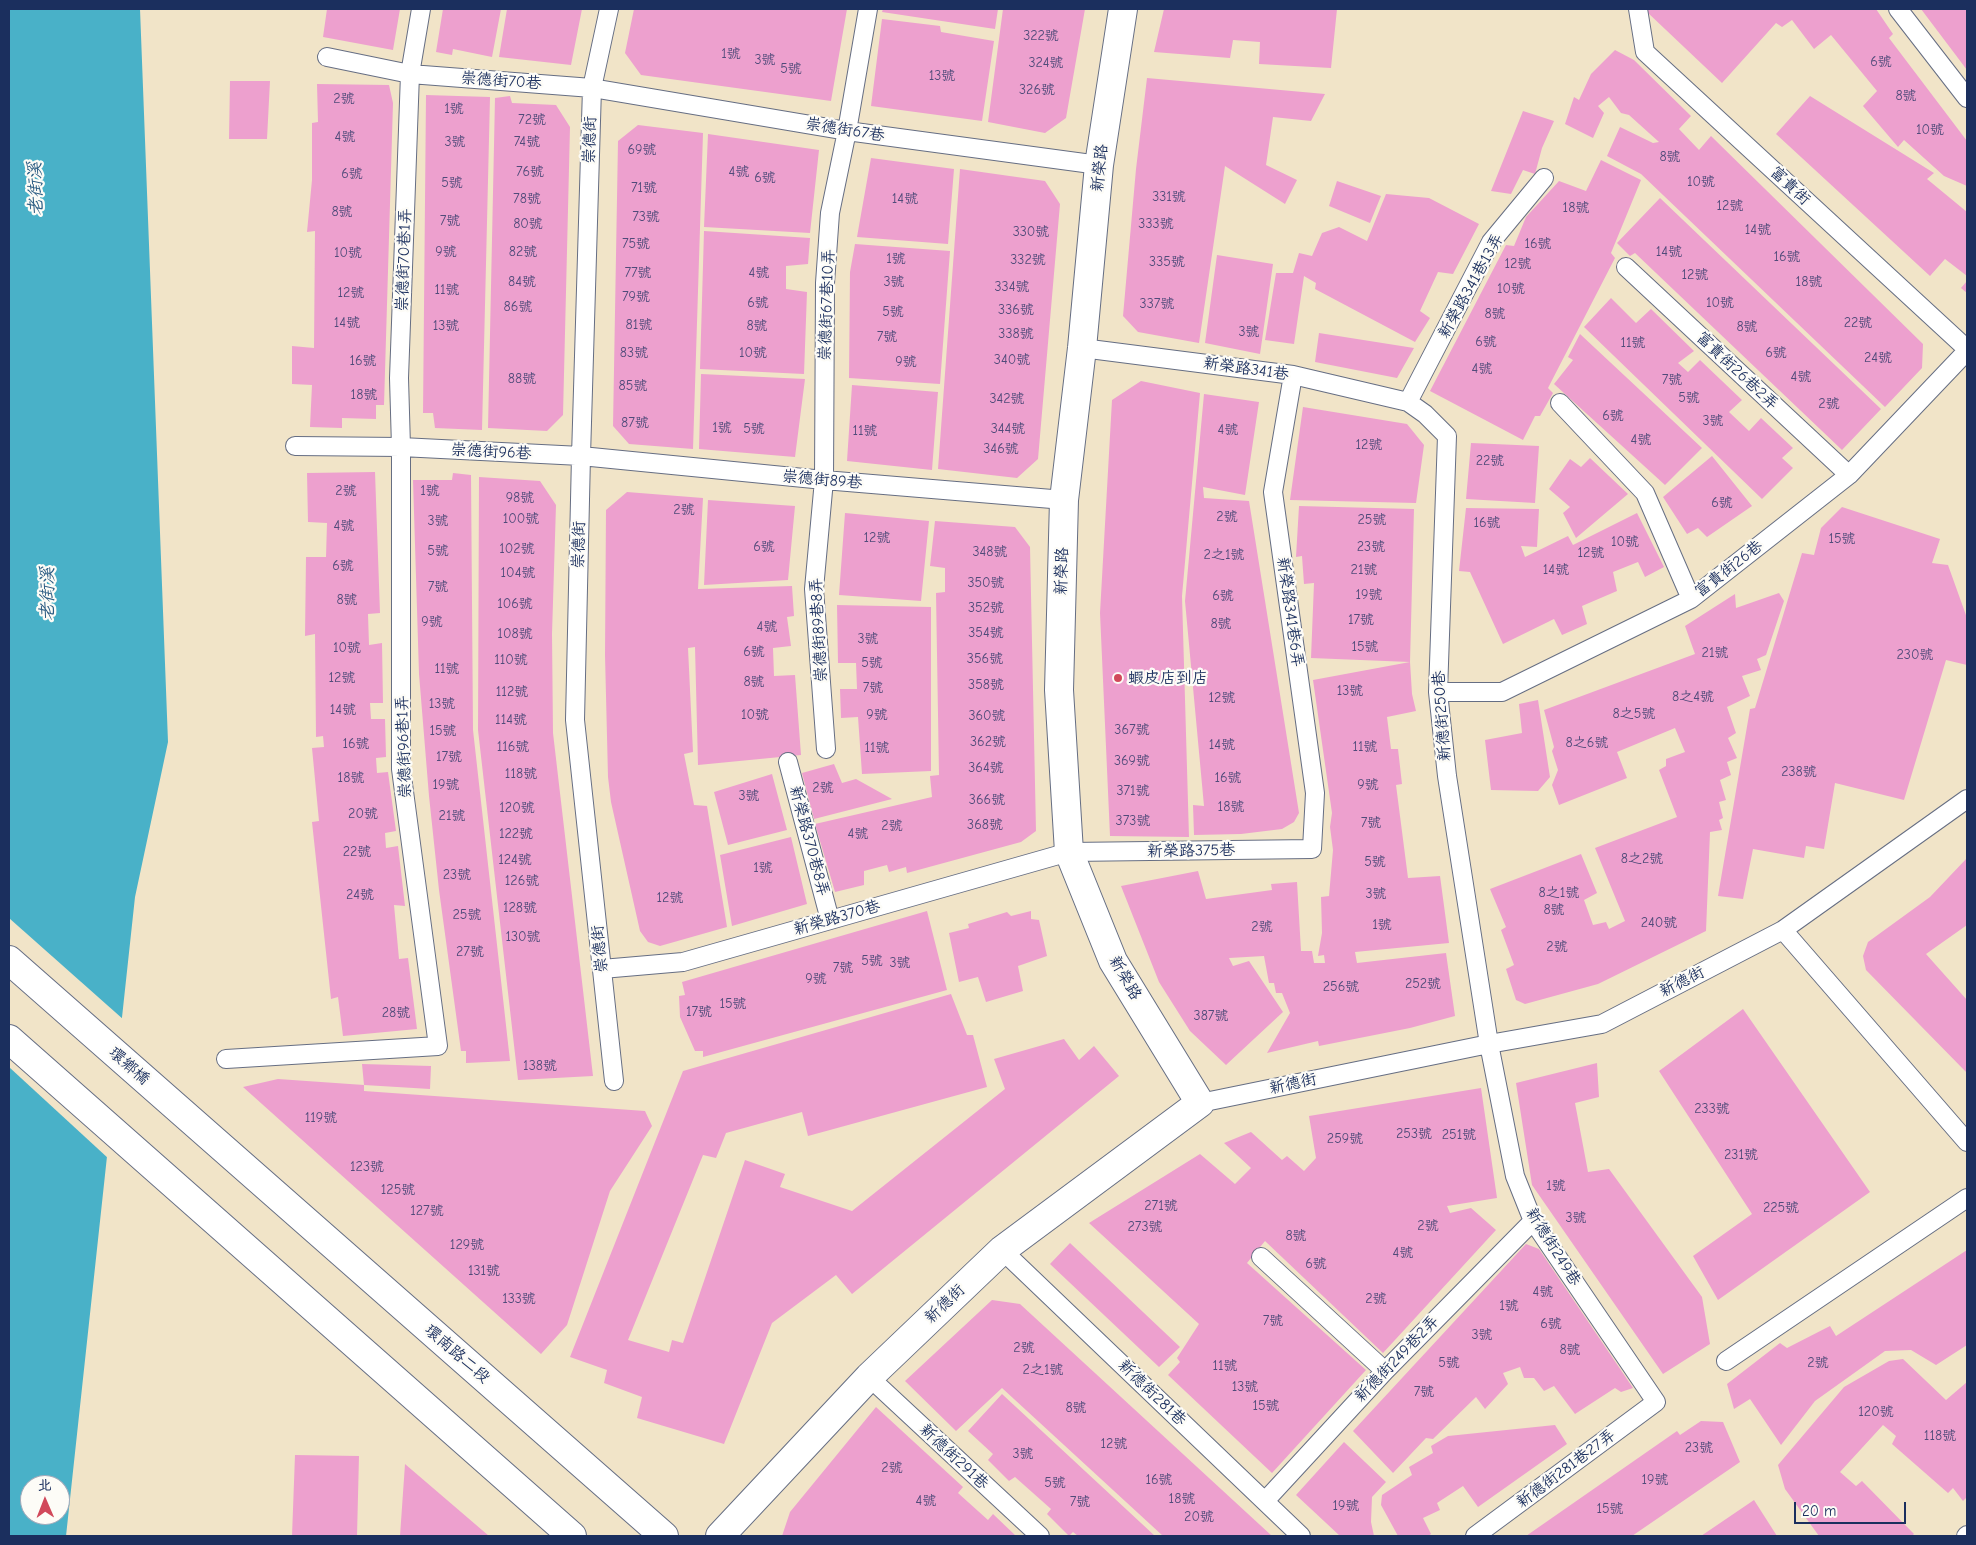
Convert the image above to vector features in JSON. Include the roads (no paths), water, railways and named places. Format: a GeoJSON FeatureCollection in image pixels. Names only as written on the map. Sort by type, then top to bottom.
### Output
{"type":"FeatureCollection","features":[{"type":"Feature","properties":{"kind":"street","name":"新榮路"},"geometry":{"type":"LineString","coordinates":[[1123,9],[1099,165],[1082,348],[1064,500],[1058,690],[1069,852],[1113,961],[1200,1103]]}},
{"type":"Feature","properties":{"kind":"street","name":"環鄉橋"},"geometry":{"type":"LineString","coordinates":[[9,960],[250,1172]]}},
{"type":"Feature","properties":{"kind":"street"},"geometry":{"type":"LineString","coordinates":[[9,1039],[572,1536]]}},
{"type":"Feature","properties":{"kind":"street","name":"新德街"},"geometry":{"type":"LineString","coordinates":[[720,1536],[869,1377],[1002,1250],[1200,1103]]}},
{"type":"Feature","properties":{"kind":"street","name":"環南路二段"},"geometry":{"type":"LineString","coordinates":[[250,1172],[664,1536]]}},
{"type":"Feature","properties":{"kind":"lane","name":"崇德街70巷1弄"},"geometry":{"type":"LineString","coordinates":[[401,447],[399,378],[410,74],[421,9]]}},
{"type":"Feature","properties":{"kind":"lane","name":"崇德街"},"geometry":{"type":"LineString","coordinates":[[609,9],[592,88],[575,720],[614,1081]]}},
{"type":"Feature","properties":{"kind":"lane","name":"崇德街67巷10弄"},"geometry":{"type":"LineString","coordinates":[[824,480],[825,283],[830,213],[847,131],[868,9]]}},
{"type":"Feature","properties":{"kind":"lane","name":"富貴街"},"geometry":{"type":"LineString","coordinates":[[1638,9],[1645,52],[1967,350]]}},
{"type":"Feature","properties":{"kind":"lane"},"geometry":{"type":"LineString","coordinates":[[1898,9],[1920,34],[1967,98]]}},
{"type":"Feature","properties":{"kind":"lane","name":"崇德街70巷"},"geometry":{"type":"LineString","coordinates":[[327,57],[410,74],[592,88]]}},
{"type":"Feature","properties":{"kind":"lane","name":"崇德街67巷"},"geometry":{"type":"LineString","coordinates":[[592,88],[847,131],[1099,165]]}},
{"type":"Feature","properties":{"kind":"lane","name":"新榮路341巷13弄"},"geometry":{"type":"LineString","coordinates":[[1408,402],[1492,242],[1544,178]]}},
{"type":"Feature","properties":{"kind":"lane","name":"富貴街26巷2弄"},"geometry":{"type":"LineString","coordinates":[[1626,267],[1849,475]]}},
{"type":"Feature","properties":{"kind":"lane","name":"新榮路341巷"},"geometry":{"type":"LineString","coordinates":[[1082,348],[1293,375],[1408,402]]}},
{"type":"Feature","properties":{"kind":"lane","name":"富貴街26巷"},"geometry":{"type":"LineString","coordinates":[[1438,692],[1502,692],[1691,599],[1849,475],[1967,350]]}},
{"type":"Feature","properties":{"kind":"lane","name":"新榮路341巷6弄"},"geometry":{"type":"LineString","coordinates":[[1293,375],[1273,492],[1316,793],[1312,849]]}},
{"type":"Feature","properties":{"kind":"lane","name":"新德街250巷"},"geometry":{"type":"LineString","coordinates":[[1408,402],[1425,414],[1447,436],[1438,692],[1447,776],[1489,1044]]}},
{"type":"Feature","properties":{"kind":"lane"},"geometry":{"type":"LineString","coordinates":[[1560,403],[1645,493],[1691,599]]}},
{"type":"Feature","properties":{"kind":"lane","name":"崇德街96巷"},"geometry":{"type":"LineString","coordinates":[[295,446],[401,447],[581,456]]}},
{"type":"Feature","properties":{"kind":"lane","name":"崇德街96巷1弄"},"geometry":{"type":"LineString","coordinates":[[226,1060],[438,1046],[401,768],[401,447]]}},
{"type":"Feature","properties":{"kind":"lane","name":"崇德街89巷"},"geometry":{"type":"LineString","coordinates":[[581,456],[824,480],[1064,500]]}},
{"type":"Feature","properties":{"kind":"lane","name":"崇德街89巷8弄"},"geometry":{"type":"LineString","coordinates":[[824,480],[814,589],[826,749]]}},
{"type":"Feature","properties":{"kind":"lane","name":"新榮路370巷8弄"},"geometry":{"type":"LineString","coordinates":[[788,762],[830,920]]}},
{"type":"Feature","properties":{"kind":"lane","name":"新德街"},"geometry":{"type":"LineString","coordinates":[[1200,1103],[1489,1044],[1602,1024],[1783,930],[1967,799]]}},
{"type":"Feature","properties":{"kind":"lane","name":"新榮路375巷"},"geometry":{"type":"LineString","coordinates":[[1069,852],[1312,849]]}},
{"type":"Feature","properties":{"kind":"lane","name":"新榮路370巷"},"geometry":{"type":"LineString","coordinates":[[602,969],[683,962],[1069,852]]}},
{"type":"Feature","properties":{"kind":"lane"},"geometry":{"type":"LineString","coordinates":[[1783,930],[1967,1142]]}},
{"type":"Feature","properties":{"kind":"lane","name":"新德街249巷"},"geometry":{"type":"LineString","coordinates":[[1489,1044],[1515,1176],[1533,1221],[1656,1402]]}},
{"type":"Feature","properties":{"kind":"lane"},"geometry":{"type":"LineString","coordinates":[[1726,1361],[1967,1198]]}},
{"type":"Feature","properties":{"kind":"lane","name":"新德街249巷2弄"},"geometry":{"type":"LineString","coordinates":[[1265,1501],[1385,1371],[1533,1221]]}},
{"type":"Feature","properties":{"kind":"lane","name":"新德街281巷"},"geometry":{"type":"LineString","coordinates":[[1002,1250],[1301,1536]]}},
{"type":"Feature","properties":{"kind":"lane"},"geometry":{"type":"LineString","coordinates":[[1261,1257],[1385,1371]]}},
{"type":"Feature","properties":{"kind":"lane","name":"新德街291巷"},"geometry":{"type":"LineString","coordinates":[[869,1377],[1040,1536]]}},
{"type":"Feature","properties":{"kind":"lane","name":"新德街281巷27弄"},"geometry":{"type":"LineString","coordinates":[[1475,1536],[1656,1402]]}},
{"type":"Feature","properties":{"kind":"water","name":"老街溪"},"geometry":{"type":"Polygon","coordinates":[[[9,9],[140,9],[168,742],[135,897],[70,1499],[70,1475],[20,1475],[20,1525],[67,1525],[66,1536],[9,1536],[9,9]]]}},
{"type":"Feature","properties":{"kind":"place","name":"蝦皮店到店"},"geometry":{"type":"Point","coordinates":[1118,678]}}]}
